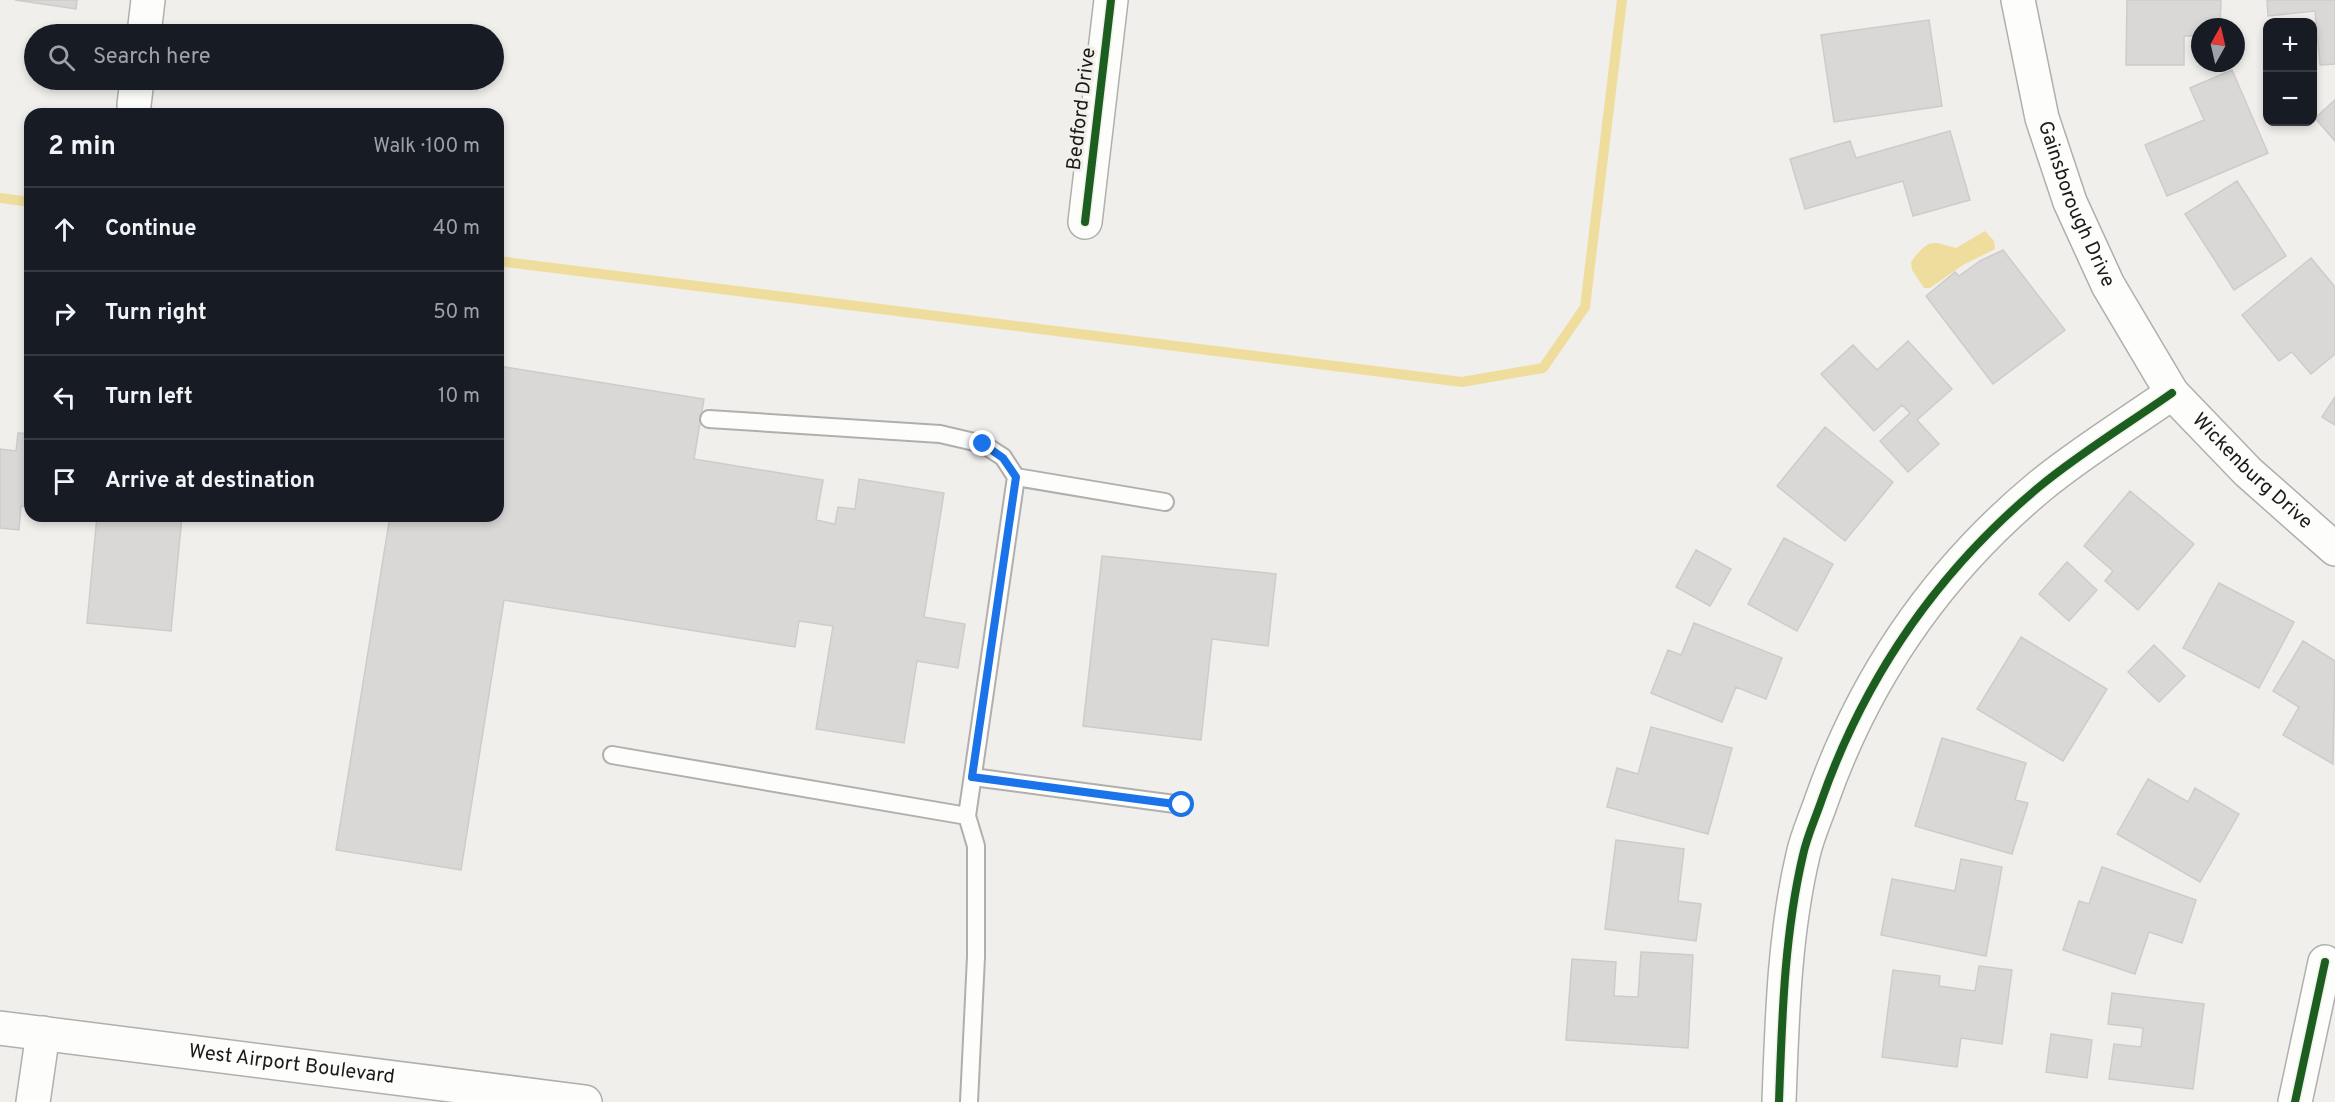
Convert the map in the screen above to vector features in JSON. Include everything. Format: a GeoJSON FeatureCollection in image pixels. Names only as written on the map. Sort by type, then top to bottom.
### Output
{"type":"FeatureCollection","features":[{"type":"Feature","properties":{"kind":"street"},"geometry":{"type":"LineString","coordinates":[[145,24],[148,0]]}},
{"type":"Feature","properties":{"kind":"street","name":"Bedford Drive"},"geometry":{"type":"LineString","coordinates":[[1085,222],[1112,0]]}},
{"type":"Feature","properties":{"kind":"street","name":"Gainsborough Drive"},"geometry":{"type":"LineString","coordinates":[[2018,0],[2042,118],[2070,202],[2108,285],[2172,393]]}},
{"type":"Feature","properties":{"kind":"street"},"geometry":{"type":"LineString","coordinates":[[1779,1102],[1784,968],[1803,853],[1841,746],[1881,671],[1916,614],[1974,546],[2040,487],[2172,393]]}},
{"type":"Feature","properties":{"kind":"street","name":"Wickenburg Drive"},"geometry":{"type":"LineString","coordinates":[[2172,393],[2248,472],[2335,549]]}},
{"type":"Feature","properties":{"kind":"street"},"geometry":{"type":"LineString","coordinates":[[2295,1102],[2325,962]]}},
{"type":"Feature","properties":{"kind":"street","name":"West Airport Boulevard"},"geometry":{"type":"LineString","coordinates":[[0,1028],[585,1102]]}},
{"type":"Feature","properties":{"kind":"street"},"geometry":{"type":"LineString","coordinates":[[33,1102],[43,1033]]}},
{"type":"Feature","properties":{"kind":"lane"},"geometry":{"type":"LineString","coordinates":[[709,419],[940,434],[983,444],[1003,458],[1016,477],[967,816],[976,846],[976,957],[969,1102]]}},
{"type":"Feature","properties":{"kind":"lane"},"geometry":{"type":"LineString","coordinates":[[1016,477],[1165,502]]}},
{"type":"Feature","properties":{"kind":"lane"},"geometry":{"type":"LineString","coordinates":[[612,755],[967,816]]}},
{"type":"Feature","properties":{"kind":"lane"},"geometry":{"type":"LineString","coordinates":[[972,777],[1182,805]]}},
{"type":"Feature","properties":{"kind":"shaded area"},"geometry":{"type":"Polygon","coordinates":[[[1985,231],[1994,241],[1995,249],[1963,265],[1930,288],[1924,288],[1912,270],[1911,262],[1922,249],[1931,243],[1956,248],[1985,231]]]}},
{"type":"Feature","properties":{"kind":"building"},"geometry":{"type":"Polygon","coordinates":[[[15,0],[77,0],[76,9],[15,0]]]}},
{"type":"Feature","properties":{"kind":"building"},"geometry":{"type":"Polygon","coordinates":[[[2127,0],[2221,0],[2220,18],[2191,18],[2191,36],[2184,36],[2184,65],[2126,65],[2127,0]]]}},
{"type":"Feature","properties":{"kind":"building"},"geometry":{"type":"Polygon","coordinates":[[[2267,0],[2335,0],[2335,64],[2320,65],[2315,11],[2268,16],[2267,0]]]}},
{"type":"Feature","properties":{"kind":"building"},"geometry":{"type":"Polygon","coordinates":[[[1929,20],[1942,106],[1834,122],[1821,35],[1929,20]]]}},
{"type":"Feature","properties":{"kind":"building"},"geometry":{"type":"Polygon","coordinates":[[[2227,72],[2233,72],[2268,153],[2167,196],[2145,145],[2204,120],[2190,88],[2227,72]]]}},
{"type":"Feature","properties":{"kind":"building"},"geometry":{"type":"Polygon","coordinates":[[[2335,100],[2335,141],[2317,120],[2317,116],[2335,100]]]}},
{"type":"Feature","properties":{"kind":"building"},"geometry":{"type":"Polygon","coordinates":[[[1950,131],[1970,200],[1913,216],[1903,181],[1805,209],[1790,159],[1850,141],[1856,158],[1950,131]]]}},
{"type":"Feature","properties":{"kind":"building"},"geometry":{"type":"Polygon","coordinates":[[[2237,181],[2286,256],[2234,290],[2185,214],[2237,181]]]}},
{"type":"Feature","properties":{"kind":"building"},"geometry":{"type":"Polygon","coordinates":[[[2003,250],[2065,330],[1993,384],[1926,296],[1955,272],[1959,276],[1980,261],[2003,250]]]}},
{"type":"Feature","properties":{"kind":"building"},"geometry":{"type":"Polygon","coordinates":[[[2311,258],[2335,287],[2335,354],[2311,374],[2292,352],[2279,361],[2242,315],[2311,258]]]}},
{"type":"Feature","properties":{"kind":"building"},"geometry":{"type":"Polygon","coordinates":[[[1908,341],[1952,389],[1917,420],[1939,444],[1908,472],[1880,441],[1910,413],[1902,405],[1874,431],[1821,374],[1853,345],[1877,370],[1908,341]]]}},
{"type":"Feature","properties":{"kind":"building"},"geometry":{"type":"Polygon","coordinates":[[[504,367],[704,399],[694,459],[823,480],[816,520],[835,524],[838,507],[855,509],[859,479],[944,493],[924,617],[965,624],[958,668],[917,661],[904,743],[816,729],[833,626],[799,621],[795,647],[504,600],[461,870],[336,850],[389,522],[504,522],[504,367]]]}},
{"type":"Feature","properties":{"kind":"building"},"geometry":{"type":"Polygon","coordinates":[[[2335,397],[2335,425],[2322,417],[2335,397]]]}},
{"type":"Feature","properties":{"kind":"building"},"geometry":{"type":"Polygon","coordinates":[[[1825,427],[1893,482],[1845,541],[1777,486],[1825,427]]]}},
{"type":"Feature","properties":{"kind":"building"},"geometry":{"type":"Polygon","coordinates":[[[18,433],[24,434],[24,506],[21,506],[19,530],[0,528],[0,449],[16,451],[18,433]]]}},
{"type":"Feature","properties":{"kind":"building"},"geometry":{"type":"Polygon","coordinates":[[[2130,491],[2194,544],[2138,610],[2105,581],[2113,571],[2084,546],[2130,491]]]}},
{"type":"Feature","properties":{"kind":"building"},"geometry":{"type":"Polygon","coordinates":[[[96,522],[181,522],[171,631],[87,623],[96,522]]]}},
{"type":"Feature","properties":{"kind":"building"},"geometry":{"type":"Polygon","coordinates":[[[1784,538],[1833,564],[1797,631],[1748,604],[1784,538]]]}},
{"type":"Feature","properties":{"kind":"building"},"geometry":{"type":"Polygon","coordinates":[[[1696,550],[1731,569],[1710,606],[1676,587],[1696,550]]]}},
{"type":"Feature","properties":{"kind":"building"},"geometry":{"type":"Polygon","coordinates":[[[1102,556],[1276,574],[1268,646],[1212,639],[1201,740],[1083,726],[1102,556]]]}},
{"type":"Feature","properties":{"kind":"building"},"geometry":{"type":"Polygon","coordinates":[[[2067,562],[2097,590],[2069,621],[2039,594],[2067,562]]]}},
{"type":"Feature","properties":{"kind":"building"},"geometry":{"type":"Polygon","coordinates":[[[2219,583],[2294,622],[2259,688],[2183,648],[2219,583]]]}},
{"type":"Feature","properties":{"kind":"building"},"geometry":{"type":"Polygon","coordinates":[[[1694,623],[1782,658],[1766,699],[1736,687],[1722,722],[1651,693],[1668,650],[1681,655],[1694,623]]]}},
{"type":"Feature","properties":{"kind":"building"},"geometry":{"type":"Polygon","coordinates":[[[2021,637],[2107,689],[2063,761],[1977,709],[2021,637]]]}},
{"type":"Feature","properties":{"kind":"building"},"geometry":{"type":"Polygon","coordinates":[[[2303,641],[2335,661],[2333,764],[2283,735],[2299,707],[2273,691],[2303,641]]]}},
{"type":"Feature","properties":{"kind":"building"},"geometry":{"type":"Polygon","coordinates":[[[2154,645],[2185,676],[2159,702],[2128,672],[2154,645]]]}},
{"type":"Feature","properties":{"kind":"building"},"geometry":{"type":"Polygon","coordinates":[[[1651,727],[1732,748],[1708,834],[1607,807],[1617,768],[1638,774],[1651,727]]]}},
{"type":"Feature","properties":{"kind":"building"},"geometry":{"type":"Polygon","coordinates":[[[1942,738],[2026,763],[2015,800],[2028,803],[2012,854],[1915,826],[1942,738]]]}},
{"type":"Feature","properties":{"kind":"building"},"geometry":{"type":"Polygon","coordinates":[[[2148,779],[2188,802],[2195,788],[2239,814],[2200,882],[2117,834],[2148,779]]]}},
{"type":"Feature","properties":{"kind":"building"},"geometry":{"type":"Polygon","coordinates":[[[1616,840],[1684,849],[1678,901],[1701,904],[1696,941],[1605,929],[1616,840]]]}},
{"type":"Feature","properties":{"kind":"building"},"geometry":{"type":"Polygon","coordinates":[[[1961,859],[2002,867],[1986,956],[1881,935],[1892,879],[1955,891],[1961,859]]]}},
{"type":"Feature","properties":{"kind":"building"},"geometry":{"type":"Polygon","coordinates":[[[2102,867],[2196,900],[2182,943],[2149,932],[2135,974],[2063,950],[2079,901],[2089,904],[2102,867]]]}},
{"type":"Feature","properties":{"kind":"building"},"geometry":{"type":"Polygon","coordinates":[[[1641,952],[1693,955],[1688,1048],[1566,1040],[1572,959],[1616,962],[1614,996],[1638,997],[1641,952]]]}},
{"type":"Feature","properties":{"kind":"building"},"geometry":{"type":"Polygon","coordinates":[[[1979,966],[2012,970],[2002,1044],[1961,1038],[1957,1067],[1882,1057],[1893,970],[1940,976],[1939,986],[1975,991],[1979,966]]]}},
{"type":"Feature","properties":{"kind":"building"},"geometry":{"type":"Polygon","coordinates":[[[2112,993],[2204,1004],[2193,1089],[2109,1079],[2114,1044],[2141,1047],[2143,1028],[2108,1024],[2112,993]]]}},
{"type":"Feature","properties":{"kind":"building"},"geometry":{"type":"Polygon","coordinates":[[[2051,1034],[2092,1040],[2087,1078],[2046,1072],[2051,1034]]]}},
{"type":"Feature","properties":{"kind":"waterway"},"geometry":{"type":"LineString","coordinates":[[504,262],[1462,382],[1543,368],[1585,307],[1622,0]]}},
{"type":"Feature","properties":{"kind":"waterway"},"geometry":{"type":"LineString","coordinates":[[0,198],[24,201]]}},
{"type":"Feature","properties":{"kind":"cycle path"},"geometry":{"type":"LineString","coordinates":[[1085,222],[1111,0]]}},
{"type":"Feature","properties":{"kind":"cycle path"},"geometry":{"type":"LineString","coordinates":[[1779,1102],[1788,947],[1803,855],[1840,753],[1883,668],[1937,590],[2002,520],[2071,462],[2172,393]]}},
{"type":"Feature","properties":{"kind":"cycle path"},"geometry":{"type":"LineString","coordinates":[[2295,1102],[2325,962]]}},
{"type":"Feature","properties":{"kind":"route"},"geometry":{"type":"LineString","coordinates":[[983,444],[1003,458],[1016,477],[972,777],[1182,805]]}}]}
